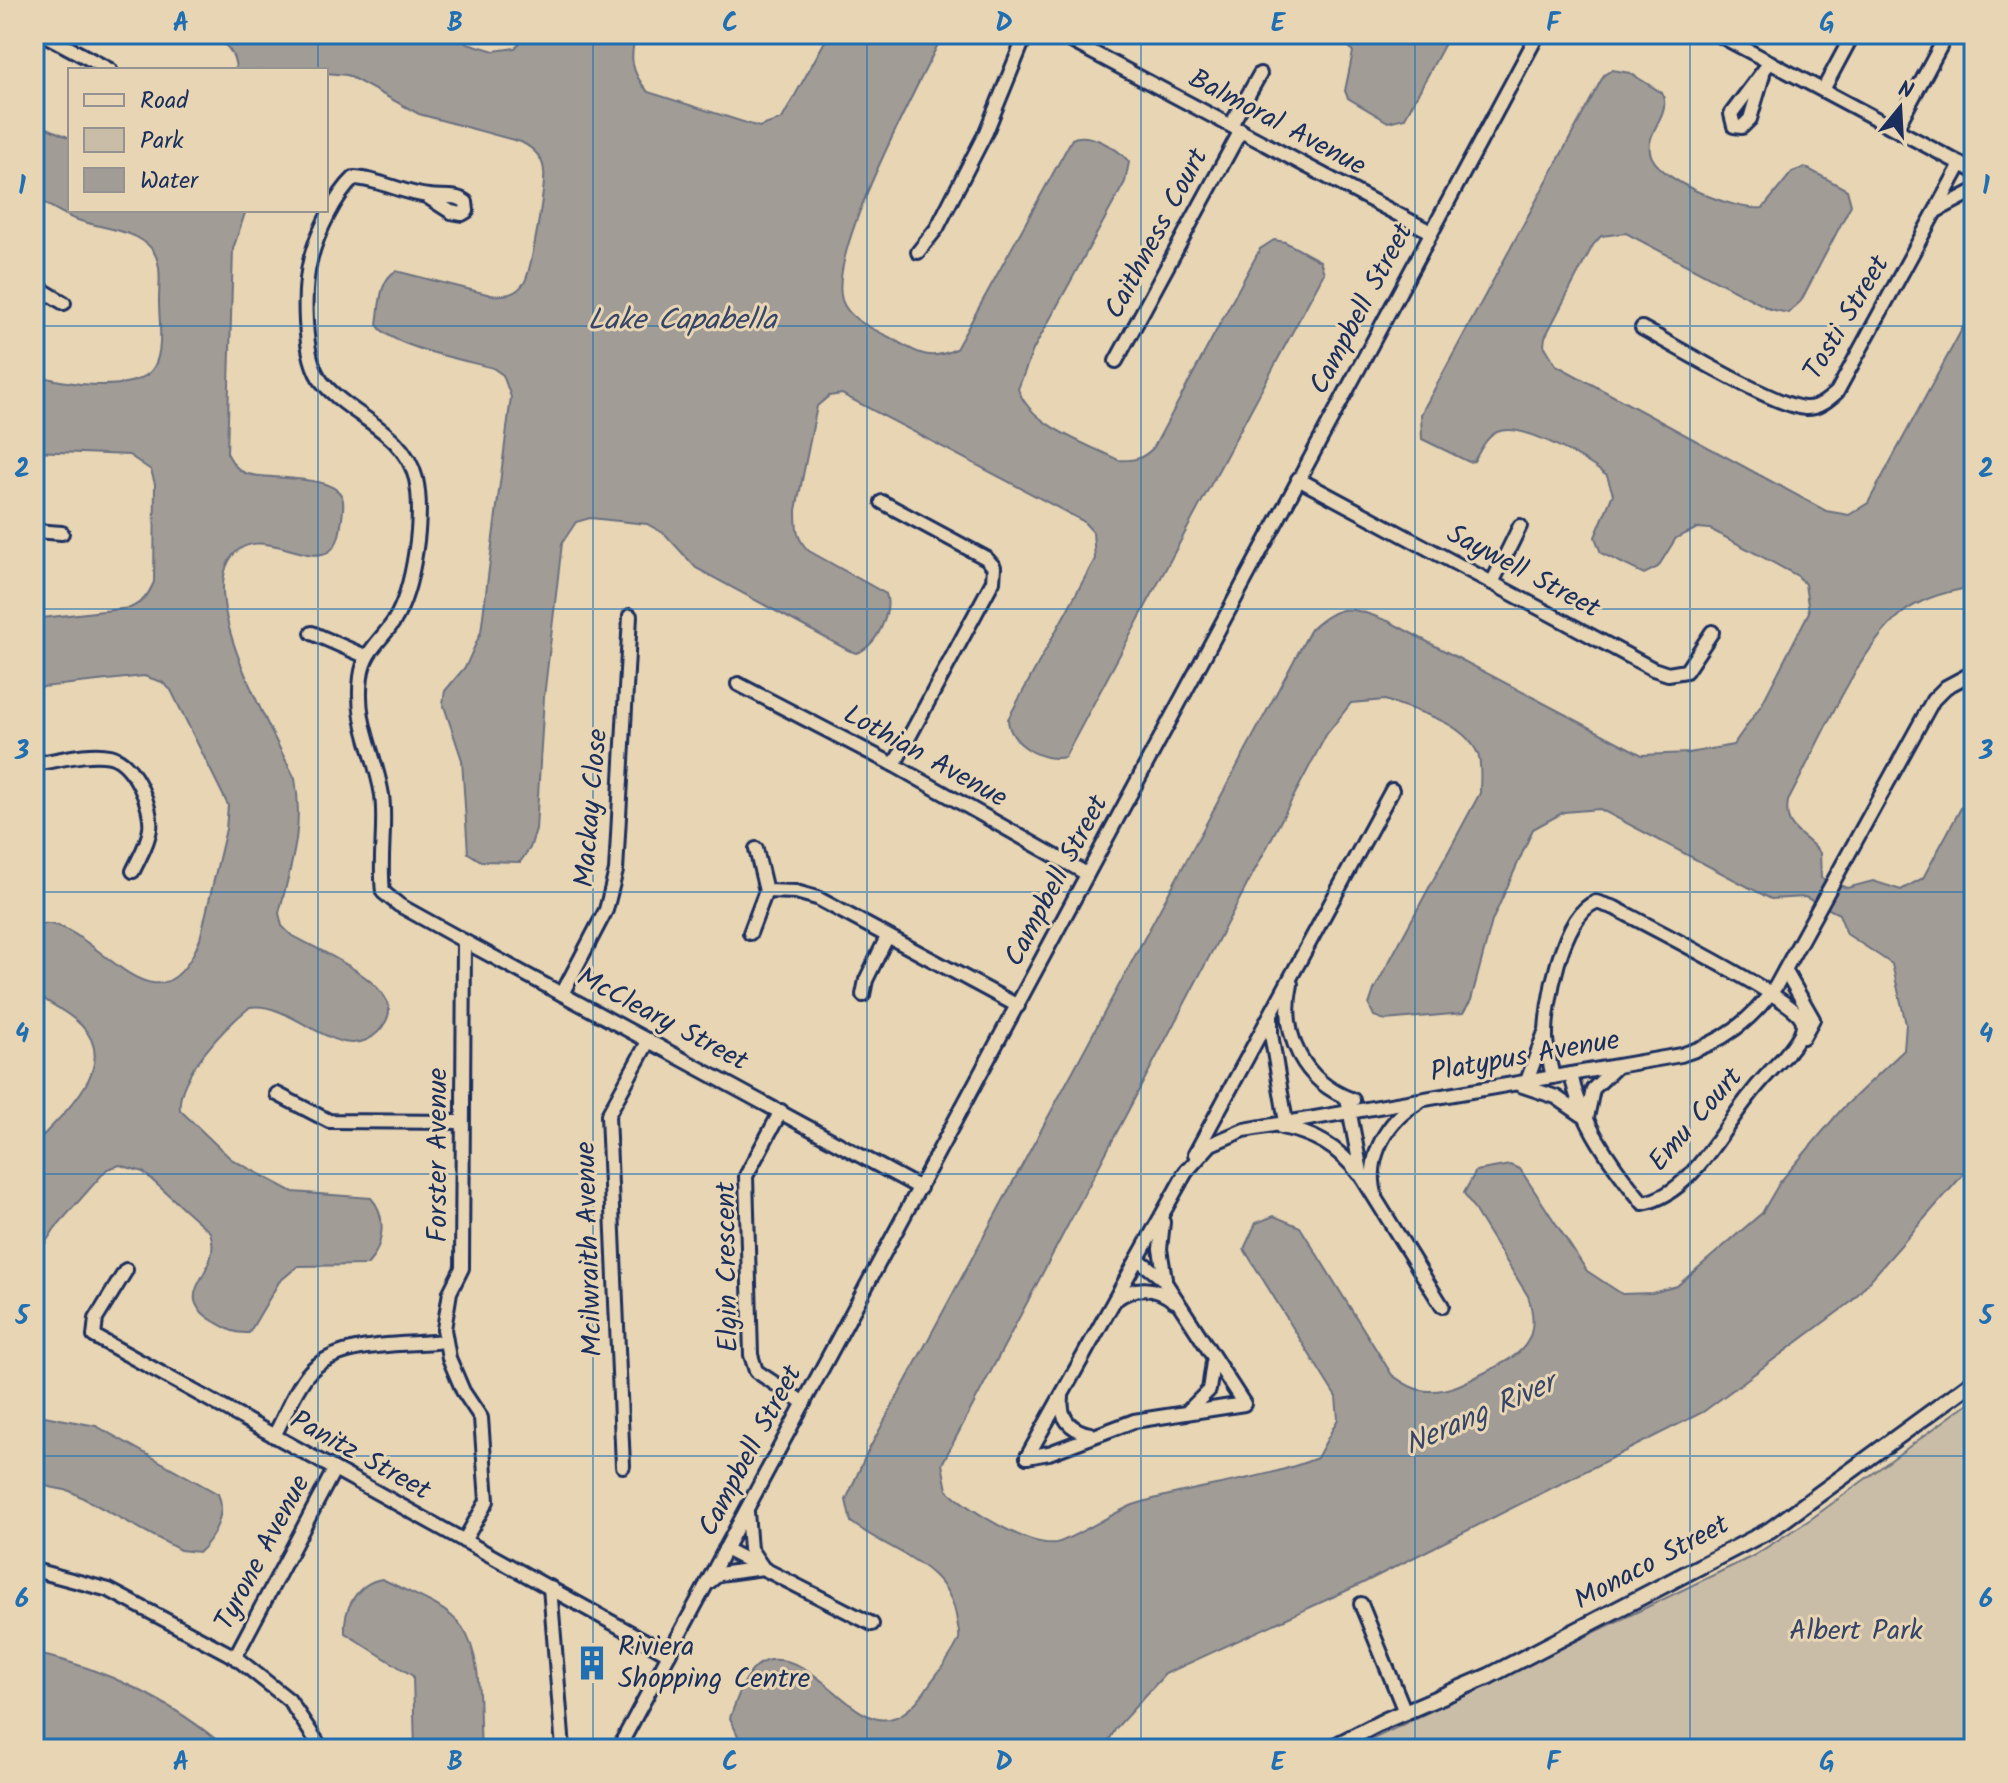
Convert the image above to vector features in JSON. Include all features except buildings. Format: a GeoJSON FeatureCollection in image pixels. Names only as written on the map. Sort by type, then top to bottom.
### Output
{"type":"FeatureCollection","features":[{"type":"Feature","properties":{"kind":"street"},"geometry":{"type":"LineString","coordinates":[[43,34],[106,68]]}},
{"type":"Feature","properties":{"kind":"street"},"geometry":{"type":"LineString","coordinates":[[918,252],[937,228],[986,132],[1026,34]]}},
{"type":"Feature","properties":{"kind":"street","name":"Balmoral Avenue"},"geometry":{"type":"LineString","coordinates":[[1058,34],[1431,232]]}},
{"type":"Feature","properties":{"kind":"street","name":"Campbell Street"},"geometry":{"type":"LineString","coordinates":[[618,1749],[1538,34]]}},
{"type":"Feature","properties":{"kind":"street"},"geometry":{"type":"LineString","coordinates":[[1717,34],[1974,171]]}},
{"type":"Feature","properties":{"kind":"street"},"geometry":{"type":"LineString","coordinates":[[1823,90],[1853,34]]}},
{"type":"Feature","properties":{"kind":"street"},"geometry":{"type":"LineString","coordinates":[[1896,129],[1947,34]]}},
{"type":"Feature","properties":{"kind":"street"},"geometry":{"type":"LineString","coordinates":[[1763,75],[1770,62]]}},
{"type":"Feature","properties":{"kind":"street","name":"Caithness Court"},"geometry":{"type":"LineString","coordinates":[[1116,361],[1236,128],[1260,74]]}},
{"type":"Feature","properties":{"kind":"street","name":"Tosti Street"},"geometry":{"type":"LineString","coordinates":[[1642,328],[1777,399],[1805,409],[1822,404],[1837,392],[1961,164]]}},
{"type":"Feature","properties":{"kind":"street"},"geometry":{"type":"LineString","coordinates":[[312,633],[365,656],[392,623],[408,594],[419,509],[409,457],[386,432],[342,403],[319,378],[308,347],[307,289],[311,257],[342,190],[354,178],[368,179],[426,196]]}},
{"type":"Feature","properties":{"kind":"street"},"geometry":{"type":"LineString","coordinates":[[1936,211],[1974,191]]}},
{"type":"Feature","properties":{"kind":"street"},"geometry":{"type":"LineString","coordinates":[[34,285],[64,303]]}},
{"type":"Feature","properties":{"kind":"street","name":"Saywell Street"},"geometry":{"type":"LineString","coordinates":[[1298,479],[1668,674],[1686,671],[1712,632]]}},
{"type":"Feature","properties":{"kind":"street"},"geometry":{"type":"LineString","coordinates":[[882,502],[986,558],[994,567],[993,581],[894,765]]}},
{"type":"Feature","properties":{"kind":"street"},"geometry":{"type":"LineString","coordinates":[[1492,583],[1520,526]]}},
{"type":"Feature","properties":{"kind":"street"},"geometry":{"type":"LineString","coordinates":[[34,531],[62,533]]}},
{"type":"Feature","properties":{"kind":"street","name":"Mackay Close"},"geometry":{"type":"LineString","coordinates":[[562,994],[606,910],[616,871],[630,616]]}},
{"type":"Feature","properties":{"kind":"street","name":"McCleary Street"},"geometry":{"type":"LineString","coordinates":[[365,656],[359,713],[382,799],[380,869],[383,892],[399,905],[464,941],[920,1188]]}},
{"type":"Feature","properties":{"kind":"street","name":"Platypus Avenue"},"geometry":{"type":"LineString","coordinates":[[1286,1125],[1349,1111],[1681,1055],[1719,1041],[1745,1023],[1770,995],[1923,715],[1946,687],[1974,672]]}},
{"type":"Feature","properties":{"kind":"street","name":"Lothian Avenue"},"geometry":{"type":"LineString","coordinates":[[738,684],[894,765],[1087,874]]}},
{"type":"Feature","properties":{"kind":"street"},"geometry":{"type":"LineString","coordinates":[[34,764],[102,755],[115,758],[129,769],[151,819],[149,836],[133,871]]}},
{"type":"Feature","properties":{"kind":"street"},"geometry":{"type":"LineString","coordinates":[[1138,1259],[1160,1275],[1244,1404],[1134,1421],[1092,1434],[1049,1453],[1027,1457],[1110,1307],[1165,1211],[1392,790]]}},
{"type":"Feature","properties":{"kind":"street"},"geometry":{"type":"LineString","coordinates":[[750,933],[766,891],[756,849]]}},
{"type":"Feature","properties":{"kind":"street"},"geometry":{"type":"LineString","coordinates":[[766,891],[796,892],[817,898],[1018,1006]]}},
{"type":"Feature","properties":{"kind":"street"},"geometry":{"type":"LineString","coordinates":[[1587,1121],[1556,1097],[1520,1082],[1547,1029],[1562,948],[1581,914],[1595,903],[1615,908],[1770,995]]}},
{"type":"Feature","properties":{"kind":"street"},"geometry":{"type":"LineString","coordinates":[[863,995],[866,980],[887,937]]}},
{"type":"Feature","properties":{"kind":"street","name":"Forster Avenue"},"geometry":{"type":"LineString","coordinates":[[464,941],[460,1122],[462,1268],[450,1292],[445,1341],[463,1391],[481,1418],[487,1501],[464,1541]]}},
{"type":"Feature","properties":{"kind":"street"},"geometry":{"type":"LineString","coordinates":[[1295,969],[1288,1017],[1297,1052],[1315,1077],[1347,1098],[1370,1104],[1393,1104]]}},
{"type":"Feature","properties":{"kind":"street","name":"Emu Court"},"geometry":{"type":"LineString","coordinates":[[1571,1074],[1577,1102],[1587,1121],[1628,1185],[1643,1203],[1649,1202],[1687,1175],[1813,1021],[1785,970]]}},
{"type":"Feature","properties":{"kind":"street","name":"Emu Court"},"geometry":{"type":"LineString","coordinates":[[1770,995],[1795,1010],[1803,1022],[1800,1035],[1784,1057]]}},
{"type":"Feature","properties":{"kind":"street"},"geometry":{"type":"LineString","coordinates":[[1274,1007],[1271,1034],[1286,1125]]}},
{"type":"Feature","properties":{"kind":"street"},"geometry":{"type":"LineString","coordinates":[[1547,1029],[1553,1077]]}},
{"type":"Feature","properties":{"kind":"street","name":"Mcilwraith Avenue"},"geometry":{"type":"LineString","coordinates":[[623,1466],[608,1115],[649,1040]]}},
{"type":"Feature","properties":{"kind":"street"},"geometry":{"type":"LineString","coordinates":[[1587,1121],[1588,1105],[1595,1085],[1608,1072],[1626,1064]]}},
{"type":"Feature","properties":{"kind":"street"},"geometry":{"type":"LineString","coordinates":[[277,1094],[329,1121],[460,1122]]}},
{"type":"Feature","properties":{"kind":"street"},"geometry":{"type":"LineString","coordinates":[[1347,1098],[1363,1180]]}},
{"type":"Feature","properties":{"kind":"street"},"geometry":{"type":"LineString","coordinates":[[1379,1207],[1373,1175],[1381,1140],[1405,1112],[1429,1098]]}},
{"type":"Feature","properties":{"kind":"street","name":"Elgin Crescent"},"geometry":{"type":"LineString","coordinates":[[781,1111],[746,1176],[751,1355],[756,1371],[804,1403]]}},
{"type":"Feature","properties":{"kind":"street"},"geometry":{"type":"LineString","coordinates":[[1184,1174],[1206,1148],[1224,1136],[1270,1125],[1286,1125],[1315,1136],[1331,1146],[1363,1180],[1442,1306]]}},
{"type":"Feature","properties":{"kind":"street"},"geometry":{"type":"LineString","coordinates":[[1165,1211],[1160,1249],[1169,1289]]}},
{"type":"Feature","properties":{"kind":"street","name":"Panitz Street"},"geometry":{"type":"LineString","coordinates":[[126,1270],[96,1319],[94,1336],[669,1654]]}},
{"type":"Feature","properties":{"kind":"street"},"geometry":{"type":"LineString","coordinates":[[1110,1307],[1122,1295],[1144,1289],[1164,1293],[1179,1306]]}},
{"type":"Feature","properties":{"kind":"street"},"geometry":{"type":"LineString","coordinates":[[274,1436],[302,1383],[325,1360],[347,1351],[445,1341]]}},
{"type":"Feature","properties":{"kind":"street"},"geometry":{"type":"LineString","coordinates":[[1186,1411],[1199,1403],[1210,1387],[1214,1371],[1211,1355]]}},
{"type":"Feature","properties":{"kind":"street","name":"Monaco Street"},"geometry":{"type":"LineString","coordinates":[[1329,1749],[1489,1676],[1770,1530],[1974,1381]]}},
{"type":"Feature","properties":{"kind":"street"},"geometry":{"type":"LineString","coordinates":[[1063,1394],[1061,1409],[1065,1419],[1074,1428],[1092,1434]]}},
{"type":"Feature","properties":{"kind":"street","name":"Tyrone Avenue"},"geometry":{"type":"LineString","coordinates":[[235,1657],[334,1470]]}},
{"type":"Feature","properties":{"kind":"street"},"geometry":{"type":"LineString","coordinates":[[747,1509],[750,1549],[763,1568]]}},
{"type":"Feature","properties":{"kind":"street"},"geometry":{"type":"LineString","coordinates":[[725,1549],[872,1624]]}},
{"type":"Feature","properties":{"kind":"street"},"geometry":{"type":"LineString","coordinates":[[707,1583],[719,1574],[763,1568]]}},
{"type":"Feature","properties":{"kind":"street"},"geometry":{"type":"LineString","coordinates":[[34,1570],[109,1590],[235,1657],[289,1700],[322,1749]]}},
{"type":"Feature","properties":{"kind":"street"},"geometry":{"type":"LineString","coordinates":[[550,1587],[563,1749]]}},
{"type":"Feature","properties":{"kind":"street"},"geometry":{"type":"LineString","coordinates":[[1361,1604],[1405,1712]]}},
{"type":"Feature","properties":{"kind":"green space","name":"Albert Park"},"geometry":{"type":"Polygon","coordinates":[[[1974,1399],[1974,1749],[1352,1749],[1753,1556],[1811,1519],[1974,1399]]]}},
{"type":"Feature","properties":{"kind":"water","name":"Lake Capabella"},"geometry":{"type":"Polygon","coordinates":[[[208,34],[438,34],[494,51],[515,48],[528,34],[636,34],[633,64],[648,92],[759,127],[782,119],[829,34],[943,34],[861,208],[841,277],[842,300],[850,313],[862,323],[914,351],[937,355],[956,349],[1072,139],[1086,137],[1110,146],[1129,162],[1125,182],[1033,350],[1018,389],[1034,413],[1047,423],[1118,460],[1138,458],[1154,447],[1260,249],[1274,240],[1285,242],[1320,261],[1324,273],[1065,757],[1047,757],[1028,749],[1014,736],[1008,719],[1095,559],[1093,532],[1083,521],[842,394],[829,396],[817,406],[796,522],[801,542],[809,551],[886,594],[885,620],[876,637],[863,650],[856,653],[848,650],[696,568],[665,534],[647,524],[590,518],[576,522],[562,543],[544,697],[536,829],[530,848],[520,862],[481,861],[468,853],[462,760],[443,703],[445,691],[466,666],[481,632],[511,397],[503,375],[493,368],[411,346],[384,332],[377,324],[383,287],[396,271],[491,295],[510,294],[521,287],[527,276],[537,228],[544,179],[542,161],[521,142],[419,114],[347,75],[328,73],[328,68],[236,68],[234,57],[208,34]]]}},
{"type":"Feature","properties":{"kind":"water"},"geometry":{"type":"Polygon","coordinates":[[[1340,34],[1450,34],[1405,118],[1388,122],[1348,98],[1345,91],[1353,52],[1340,34]]]}},
{"type":"Feature","properties":{"kind":"water","name":"Nerang River"},"geometry":{"type":"Polygon","coordinates":[[[1612,70],[1630,73],[1662,93],[1664,108],[1652,136],[1650,152],[1655,163],[1681,183],[1735,205],[1763,208],[1792,172],[1805,167],[1847,190],[1851,205],[1801,301],[1788,313],[1770,309],[1626,233],[1601,236],[1593,245],[1545,337],[1544,345],[1556,365],[1826,511],[1849,515],[1868,503],[1974,307],[1974,587],[1944,593],[1916,604],[1883,632],[1838,702],[1788,801],[1787,811],[1792,826],[1820,853],[1821,878],[1847,888],[1873,881],[1901,890],[1923,878],[1974,784],[1974,1162],[1851,1302],[1703,1412],[1361,1584],[1165,1674],[1116,1728],[1104,1749],[760,1749],[738,1736],[730,1718],[744,1683],[762,1663],[770,1660],[792,1663],[813,1674],[869,1716],[888,1719],[908,1710],[956,1645],[959,1637],[957,1621],[952,1601],[943,1586],[917,1562],[851,1522],[846,1500],[866,1455],[1311,629],[1331,614],[1348,610],[1388,621],[1642,755],[1689,753],[1733,745],[1762,704],[1809,612],[1805,584],[1798,576],[1710,529],[1698,528],[1676,538],[1658,567],[1644,574],[1601,553],[1595,537],[1613,494],[1607,476],[1554,444],[1522,432],[1497,432],[1486,441],[1474,461],[1469,462],[1422,439],[1421,414],[1604,75],[1612,70]],[[1385,700],[1351,703],[1326,735],[942,1464],[947,1490],[983,1516],[1014,1533],[1044,1543],[1056,1543],[1133,1505],[1272,1473],[1317,1458],[1338,1419],[1336,1397],[1244,1249],[1256,1223],[1274,1216],[1300,1227],[1392,1375],[1421,1390],[1451,1388],[1516,1354],[1530,1337],[1533,1326],[1528,1296],[1464,1193],[1476,1171],[1510,1165],[1520,1169],[1587,1271],[1622,1294],[1652,1293],[1677,1286],[1762,1213],[1780,1182],[1841,1110],[1904,1050],[1906,1024],[1892,964],[1847,934],[1839,914],[1805,897],[1771,899],[1600,809],[1564,812],[1533,829],[1492,921],[1471,1000],[1463,1013],[1385,1020],[1374,1016],[1369,1005],[1374,990],[1480,793],[1478,754],[1462,733],[1424,713],[1385,700]]]}},
{"type":"Feature","properties":{"kind":"water"},"geometry":{"type":"Polygon","coordinates":[[[34,125],[68,137],[68,212],[245,212],[233,249],[227,453],[244,473],[316,482],[339,492],[343,501],[335,545],[324,554],[258,544],[242,547],[229,561],[223,582],[225,609],[244,671],[295,779],[297,831],[279,913],[282,926],[291,935],[365,977],[386,999],[388,1017],[378,1032],[364,1041],[348,1043],[333,1039],[283,1013],[250,1007],[216,1040],[194,1068],[181,1097],[180,1110],[231,1159],[293,1192],[371,1198],[380,1214],[380,1241],[367,1265],[298,1266],[279,1282],[249,1333],[227,1329],[201,1312],[195,1302],[195,1292],[210,1260],[210,1232],[143,1172],[120,1165],[107,1169],[55,1228],[34,1260],[34,1145],[72,1105],[91,1073],[95,1057],[92,1041],[81,1025],[34,993],[34,926],[55,925],[76,935],[120,968],[142,980],[163,983],[182,971],[200,939],[226,829],[228,805],[171,690],[162,682],[144,676],[34,688],[34,619],[130,608],[142,601],[150,591],[154,582],[155,484],[151,470],[129,455],[34,451],[34,373],[78,384],[132,381],[145,376],[154,367],[160,335],[159,266],[155,254],[135,236],[72,218],[34,197],[34,125]]]}},
{"type":"Feature","properties":{"kind":"water"},"geometry":{"type":"Polygon","coordinates":[[[34,1414],[96,1426],[218,1494],[220,1517],[209,1540],[199,1552],[180,1550],[70,1491],[34,1484],[34,1414]]]}},
{"type":"Feature","properties":{"kind":"water"},"geometry":{"type":"Polygon","coordinates":[[[382,1579],[436,1605],[462,1627],[477,1669],[481,1749],[415,1749],[413,1676],[345,1633],[346,1615],[353,1598],[365,1586],[382,1579]]]}},
{"type":"Feature","properties":{"kind":"water"},"geometry":{"type":"Polygon","coordinates":[[[34,1653],[86,1668],[137,1689],[184,1716],[227,1749],[34,1749],[34,1653]]]}},
{"type":"Feature","properties":{"kind":"place","name":"Riviera Shopping Centre"},"geometry":{"type":"Point","coordinates":[592,1663]}}]}
